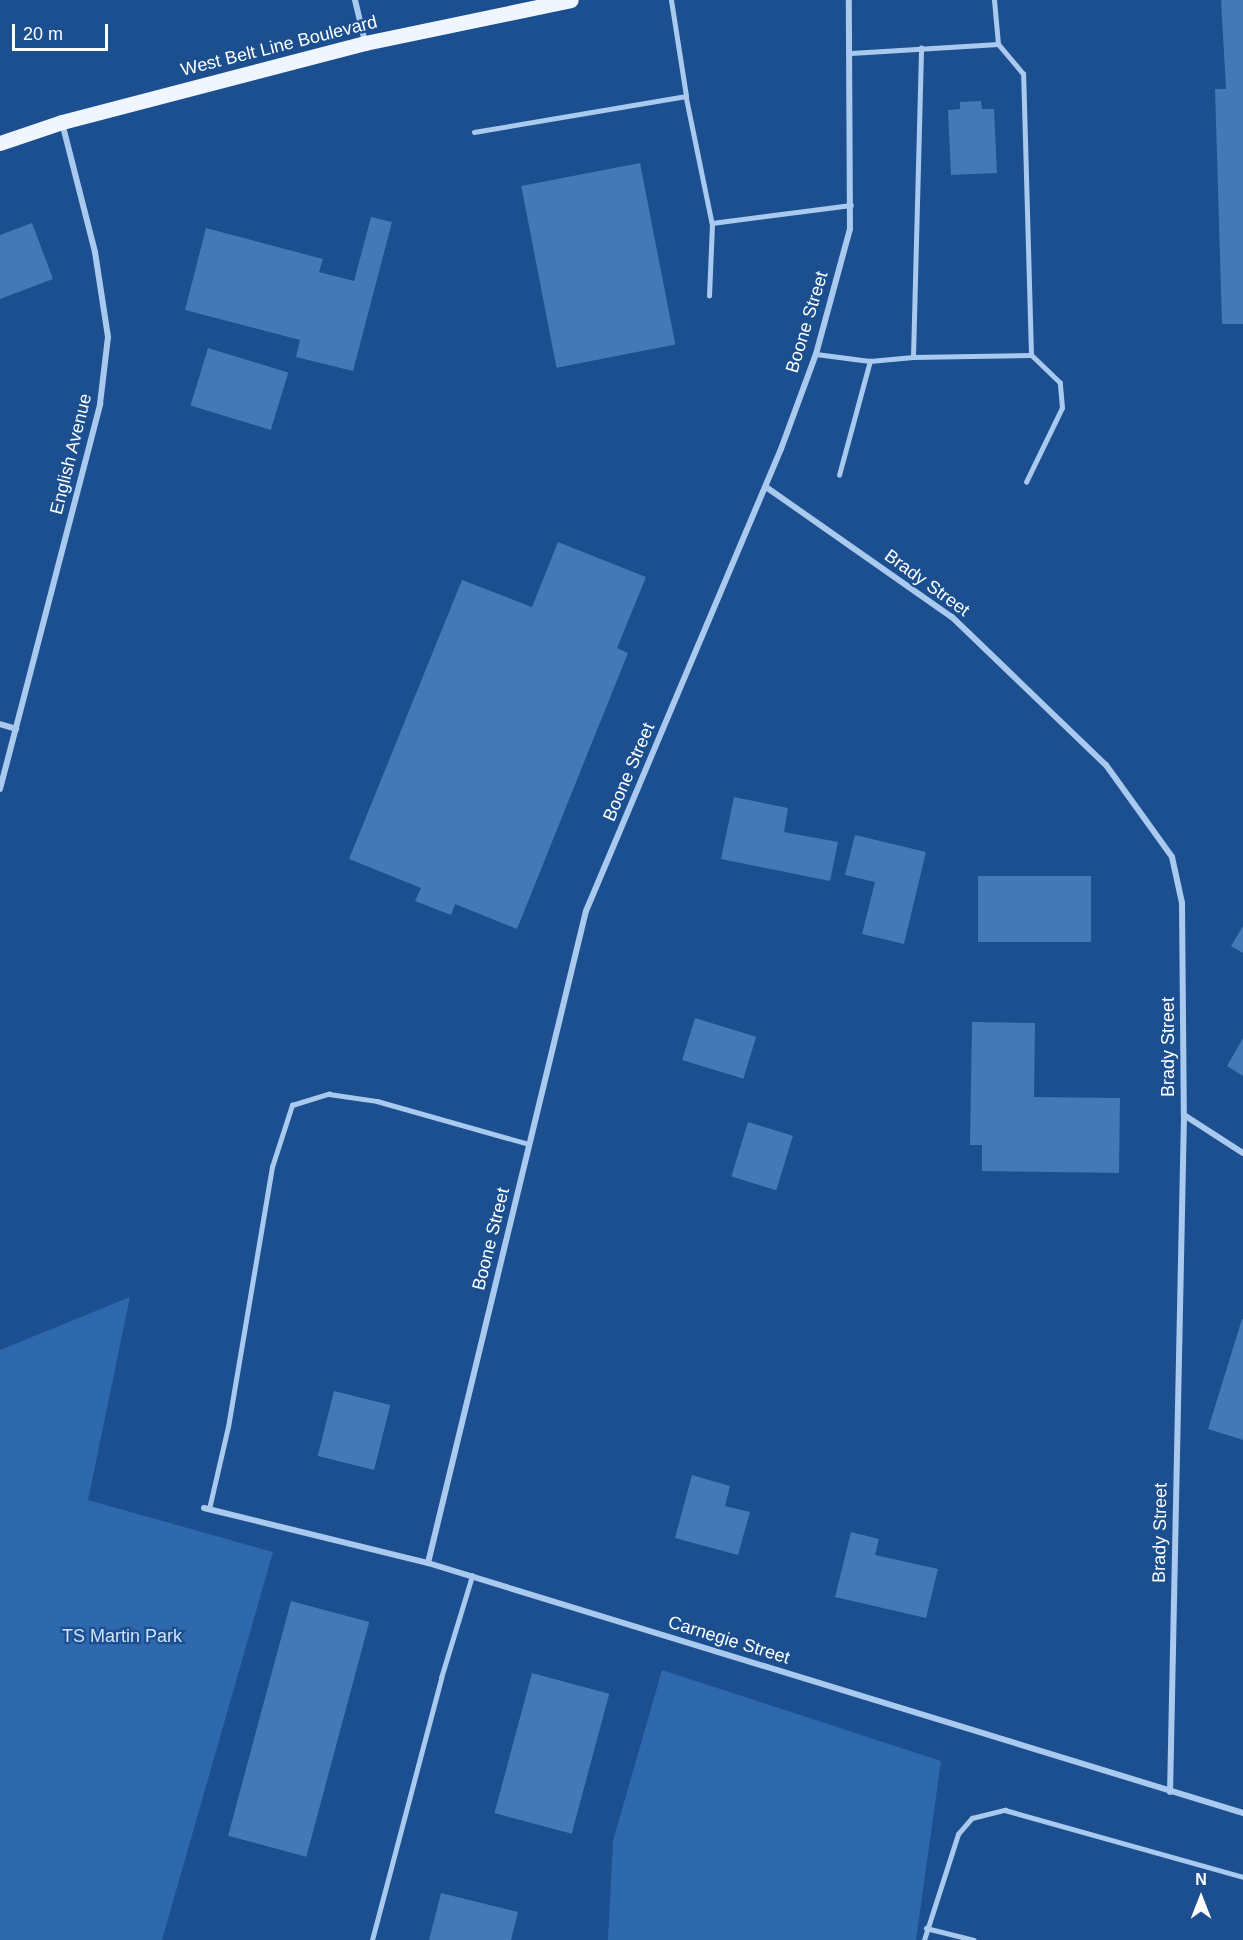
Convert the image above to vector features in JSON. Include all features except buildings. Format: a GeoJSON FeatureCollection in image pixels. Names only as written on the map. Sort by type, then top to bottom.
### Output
{"type":"FeatureCollection","features":[{"type":"Feature","properties":{"kind":"main road","name":"West Belt Line Boulevard"},"geometry":{"type":"LineString","coordinates":[[0,143],[62,122],[365,43],[572,0]]}},
{"type":"Feature","properties":{"kind":"street"},"geometry":{"type":"LineString","coordinates":[[355,0],[365,43]]}},
{"type":"Feature","properties":{"kind":"street","name":"Boone Street"},"geometry":{"type":"LineString","coordinates":[[428,1563],[586,911],[766,487],[816,354],[850,229],[849,0]]}},
{"type":"Feature","properties":{"kind":"street","name":"English Avenue"},"geometry":{"type":"LineString","coordinates":[[0,789],[100,404],[108,337],[95,252],[62,122]]}},
{"type":"Feature","properties":{"kind":"street","name":"Brady Street"},"geometry":{"type":"LineString","coordinates":[[766,487],[952,617],[1106,765],[1172,857],[1182,903],[1184,1115],[1170,1792]]}},
{"type":"Feature","properties":{"kind":"street"},"geometry":{"type":"LineString","coordinates":[[0,724],[16,729]]}},
{"type":"Feature","properties":{"kind":"street"},"geometry":{"type":"LineString","coordinates":[[1184,1115],[1243,1153]]}},
{"type":"Feature","properties":{"kind":"street","name":"Carnegie Street"},"geometry":{"type":"LineString","coordinates":[[206,1508],[428,1563],[1243,1813]]}},
{"type":"Feature","properties":{"kind":"lane"},"geometry":{"type":"LineString","coordinates":[[671,0],[686,96],[712,223],[709,296]]}},
{"type":"Feature","properties":{"kind":"lane"},"geometry":{"type":"LineString","coordinates":[[994,0],[998,44],[1023,74],[1031,355],[1060,383],[1062,408],[1026,482]]}},
{"type":"Feature","properties":{"kind":"lane"},"geometry":{"type":"LineString","coordinates":[[851,53],[998,44]]}},
{"type":"Feature","properties":{"kind":"lane"},"geometry":{"type":"LineString","coordinates":[[913,357],[921,48]]}},
{"type":"Feature","properties":{"kind":"lane"},"geometry":{"type":"LineString","coordinates":[[474,132],[686,96]]}},
{"type":"Feature","properties":{"kind":"lane"},"geometry":{"type":"LineString","coordinates":[[712,223],[850,205]]}},
{"type":"Feature","properties":{"kind":"lane"},"geometry":{"type":"LineString","coordinates":[[816,354],[870,361],[913,357],[1031,355]]}},
{"type":"Feature","properties":{"kind":"lane"},"geometry":{"type":"LineString","coordinates":[[839,476],[870,361]]}},
{"type":"Feature","properties":{"kind":"lane"},"geometry":{"type":"LineString","coordinates":[[206,1508],[228,1427],[272,1167],[292,1105],[329,1094],[377,1101],[529,1144]]}},
{"type":"Feature","properties":{"kind":"lane"},"geometry":{"type":"LineString","coordinates":[[372,1940],[441,1678],[472,1576]]}},
{"type":"Feature","properties":{"kind":"lane"},"geometry":{"type":"LineString","coordinates":[[924,1940],[958,1834],[972,1818],[1005,1810],[1243,1877]]}},
{"type":"Feature","properties":{"kind":"lane"},"geometry":{"type":"LineString","coordinates":[[927,1928],[974,1940]]}},
{"type":"Feature","properties":{"kind":"green space","name":"TS Martin Park"},"geometry":{"type":"Polygon","coordinates":[[[130,1297],[88,1500],[273,1552],[162,1940],[0,1940],[0,1350],[130,1297]]]}},
{"type":"Feature","properties":{"kind":"green space"},"geometry":{"type":"Polygon","coordinates":[[[662,1670],[941,1761],[916,1940],[608,1940],[613,1841],[662,1670]]]}}]}
